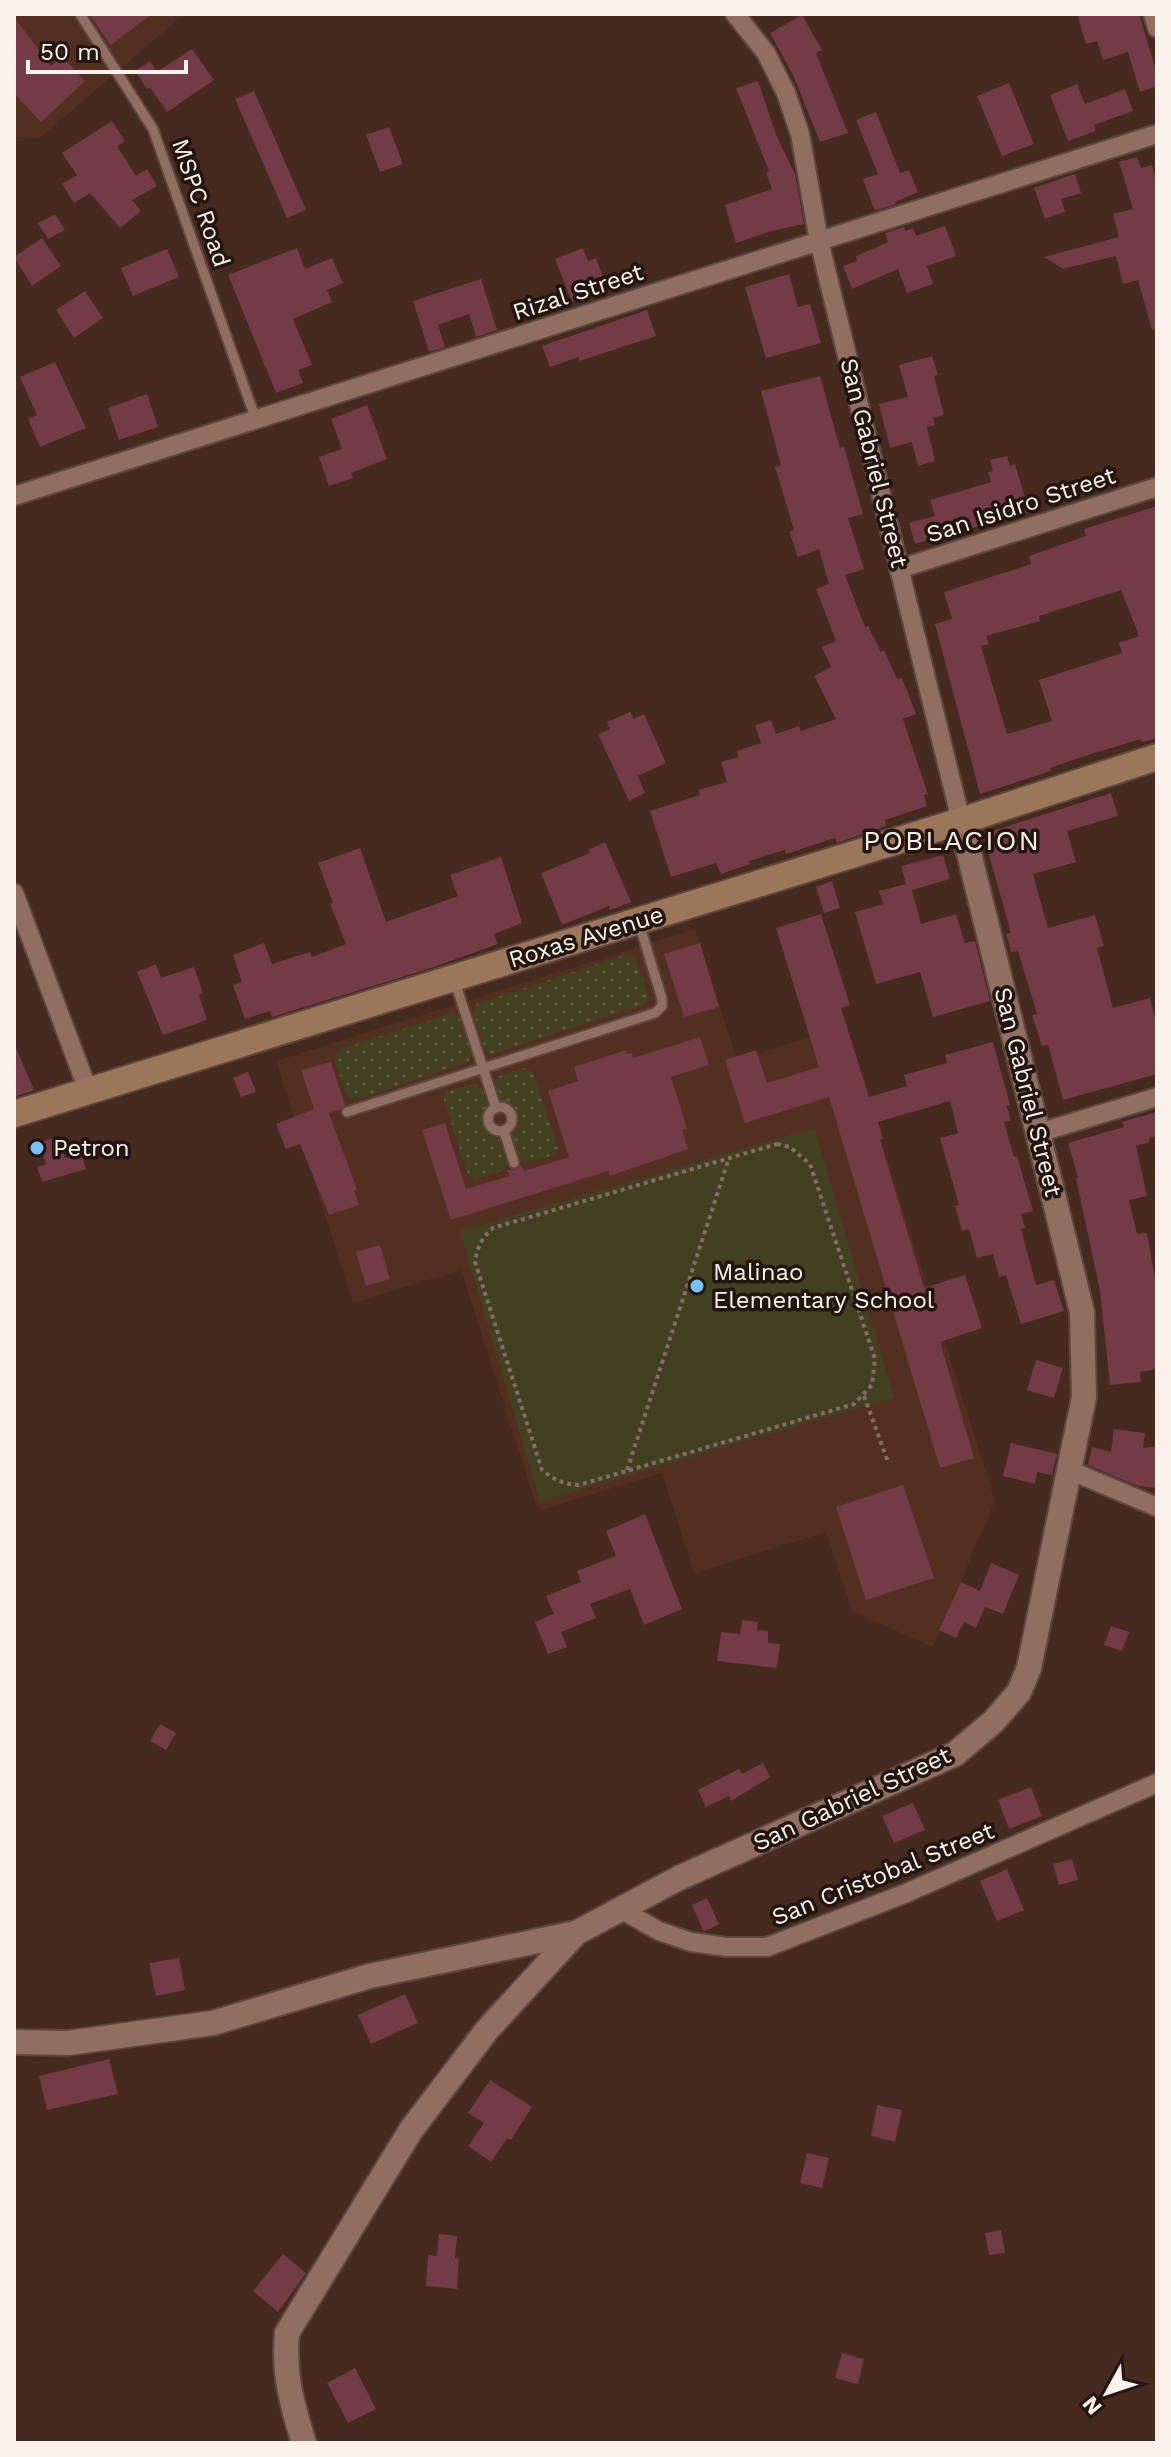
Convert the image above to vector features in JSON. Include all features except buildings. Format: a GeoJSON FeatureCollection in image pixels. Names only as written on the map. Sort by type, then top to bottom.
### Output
{"type":"FeatureCollection","features":[{"type":"Feature","properties":{"kind":"main road","name":"Roxas Avenue"},"geometry":{"type":"LineString","coordinates":[[14,1114],[961,821],[1157,757]]}},
{"type":"Feature","properties":{"kind":"street","name":"San Gabriel Street"},"geometry":{"type":"LineString","coordinates":[[576,1933],[679,1878],[955,1754],[994,1721],[1019,1692],[1029,1668],[1084,1397],[1082,1312],[819,241],[800,134],[786,93],[766,53],[735,14]]}},
{"type":"Feature","properties":{"kind":"street","name":"Rizal Street"},"geometry":{"type":"LineString","coordinates":[[14,496],[1157,134]]}},
{"type":"Feature","properties":{"kind":"street","name":"San Isidro Street"},"geometry":{"type":"LineString","coordinates":[[899,569],[1157,487]]}},
{"type":"Feature","properties":{"kind":"street"},"geometry":{"type":"LineString","coordinates":[[14,893],[89,1093]]}},
{"type":"Feature","properties":{"kind":"street"},"geometry":{"type":"LineString","coordinates":[[1038,1133],[1157,1097]]}},
{"type":"Feature","properties":{"kind":"street"},"geometry":{"type":"LineString","coordinates":[[1069,1470],[1157,1507]]}},
{"type":"Feature","properties":{"kind":"street","name":"San Cristobal Street"},"geometry":{"type":"LineString","coordinates":[[622,1910],[659,1931],[691,1942],[727,1947],[767,1947],[918,1888],[1157,1783]]}},
{"type":"Feature","properties":{"kind":"street"},"geometry":{"type":"LineString","coordinates":[[14,2042],[68,2043],[213,2023],[370,1976],[576,1933]]}},
{"type":"Feature","properties":{"kind":"street"},"geometry":{"type":"LineString","coordinates":[[304,2443],[289,2395],[285,2359],[287,2333],[411,2130],[487,2030],[576,1933]]}},
{"type":"Feature","properties":{"kind":"lane","name":"MSPC Road"},"geometry":{"type":"LineString","coordinates":[[80,14],[153,129],[256,420]]}},
{"type":"Feature","properties":{"kind":"lane"},"geometry":{"type":"LineString","coordinates":[[347,1112],[657,1012],[662,1006],[662,999],[638,921]]}},
{"type":"Feature","properties":{"kind":"lane"},"geometry":{"type":"LineString","coordinates":[[454,978],[496,1108]]}},
{"type":"Feature","properties":{"kind":"lane"},"geometry":{"type":"LineString","coordinates":[[496,1108],[507,1109],[511,1116],[510,1127],[504,1131],[496,1131],[489,1123],[490,1112],[496,1108]]}},
{"type":"Feature","properties":{"kind":"lane"},"geometry":{"type":"LineString","coordinates":[[504,1131],[514,1163]]}},
{"type":"Feature","properties":{"kind":"path"},"geometry":{"type":"LineString","coordinates":[[777,1144],[790,1147],[810,1164],[875,1359],[876,1372],[864,1396],[854,1404],[579,1485],[565,1484],[552,1479],[542,1470],[475,1262],[477,1248],[493,1228],[777,1144]]}},
{"type":"Feature","properties":{"kind":"path"},"geometry":{"type":"LineString","coordinates":[[627,1470],[729,1158]]}},
{"type":"Feature","properties":{"kind":"path"},"geometry":{"type":"LineString","coordinates":[[864,1396],[888,1462]]}},
{"type":"Feature","properties":{"kind":"shaded area"},"geometry":{"type":"Polygon","coordinates":[[[14,14],[184,14],[40,138],[14,137],[14,14]]]}},
{"type":"Feature","properties":{"kind":"shaded area","name":"Malinao Elementary School"},"geometry":{"type":"Polygon","coordinates":[[[695,929],[737,1060],[845,1026],[995,1501],[933,1647],[852,1611],[826,1532],[694,1573],[662,1473],[538,1511],[461,1270],[353,1303],[276,1061],[695,929]]]}},
{"type":"Feature","properties":{"kind":"shaded area"},"geometry":{"type":"Polygon","coordinates":[[[628,954],[636,959],[648,997],[645,1004],[493,1054],[486,1052],[473,1012],[477,1004],[628,954]]]}},
{"type":"Feature","properties":{"kind":"shaded area"},"geometry":{"type":"Polygon","coordinates":[[[454,1013],[459,1017],[472,1056],[468,1062],[355,1100],[347,1096],[334,1058],[338,1050],[454,1013]]]}},
{"type":"Feature","properties":{"kind":"shaded area"},"geometry":{"type":"Polygon","coordinates":[[[525,1068],[533,1073],[558,1148],[555,1155],[525,1163],[519,1160],[512,1135],[518,1124],[518,1114],[501,1100],[495,1081],[499,1076],[525,1068]]]}},
{"type":"Feature","properties":{"kind":"shaded area"},"geometry":{"type":"Polygon","coordinates":[[[473,1084],[482,1088],[488,1105],[482,1115],[483,1125],[488,1133],[499,1139],[507,1164],[503,1170],[474,1179],[468,1175],[443,1097],[446,1092],[473,1084]]]}},
{"type":"Feature","properties":{"kind":"shaded area"},"geometry":{"type":"Polygon","coordinates":[[[814,1128],[894,1398],[540,1501],[460,1231],[814,1128]]]}},
{"type":"Feature","properties":{"kind":"place","name":"Petron"},"geometry":{"type":"Point","coordinates":[37,1148]}},
{"type":"Feature","properties":{"kind":"place","name":"Malinao Elementary School"},"geometry":{"type":"Point","coordinates":[697,1286]}},
{"type":"Feature","properties":{"kind":"district","name":"POBLACION"},"geometry":{"type":"Point","coordinates":[952,840]}}]}
